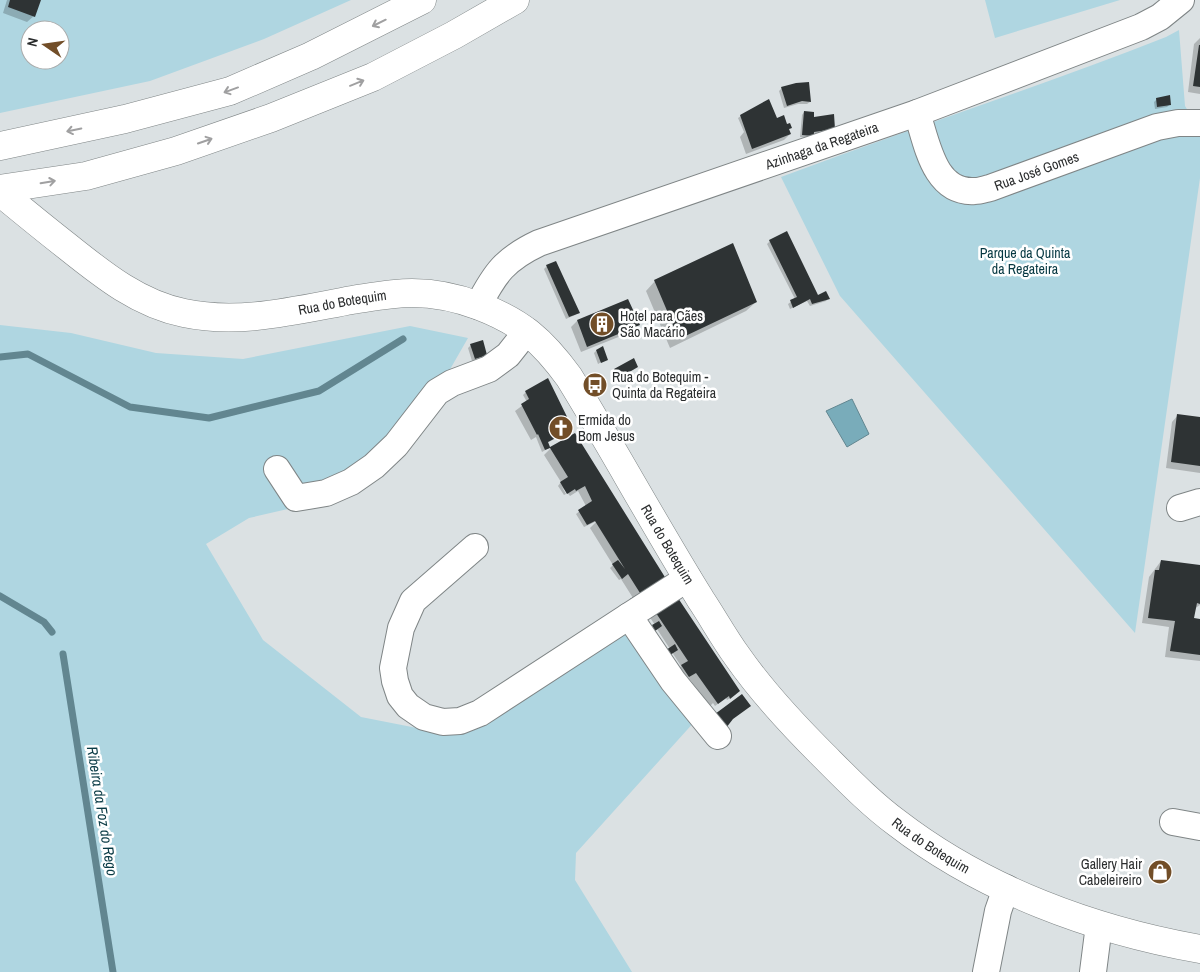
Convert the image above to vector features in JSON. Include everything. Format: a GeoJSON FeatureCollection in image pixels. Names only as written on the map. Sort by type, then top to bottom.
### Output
{"type":"FeatureCollection","features":[{"type":"Feature","properties":{"kind":"main road"},"geometry":{"type":"LineString","coordinates":[[0,146],[125,119],[230,90],[311,56],[422,0]]}},
{"type":"Feature","properties":{"kind":"main road"},"geometry":{"type":"LineString","coordinates":[[0,191],[95,173],[176,151],[271,118],[373,77],[454,35],[515,0]]}},
{"type":"Feature","properties":{"kind":"main road","name":"Rua do Botequim"},"geometry":{"type":"LineString","coordinates":[[0,191],[108,279],[128,292],[155,304],[183,313],[213,318],[242,318],[271,315],[372,297],[412,293],[451,298],[508,318],[527,331],[555,357],[569,377],[688,578],[735,654],[760,688],[786,718],[855,787],[924,843],[959,864],[1006,888],[1099,925],[1200,949]]}},
{"type":"Feature","properties":{"kind":"street","name":"Azinhaga da Regateira"},"geometry":{"type":"LineString","coordinates":[[478,306],[493,278],[504,265],[522,251],[540,243],[917,114],[1141,28],[1160,17],[1181,0]]}},
{"type":"Feature","properties":{"kind":"street","name":"Rua José Gomes"},"geometry":{"type":"LineString","coordinates":[[917,114],[936,170],[944,181],[957,189],[975,192],[1157,127],[1178,123],[1200,123]]}},
{"type":"Feature","properties":{"kind":"street"},"geometry":{"type":"LineString","coordinates":[[277,469],[296,498],[326,493],[351,482],[374,466],[396,445],[437,392],[452,383],[489,369],[508,355],[527,331]]}},
{"type":"Feature","properties":{"kind":"street"},"geometry":{"type":"LineString","coordinates":[[475,547],[413,601],[401,628],[394,668],[395,681],[400,696],[408,706],[424,717],[443,722],[460,721],[480,713],[688,578]]}},
{"type":"Feature","properties":{"kind":"street"},"geometry":{"type":"LineString","coordinates":[[630,616],[673,680],[718,736]]}},
{"type":"Feature","properties":{"kind":"street"},"geometry":{"type":"LineString","coordinates":[[1173,822],[1200,827]]}},
{"type":"Feature","properties":{"kind":"street"},"geometry":{"type":"LineString","coordinates":[[986,972],[998,911],[1006,888]]}},
{"type":"Feature","properties":{"kind":"street"},"geometry":{"type":"LineString","coordinates":[[1093,972],[1099,925]]}},
{"type":"Feature","properties":{"kind":"green space"},"geometry":{"type":"Polygon","coordinates":[[[0,0],[351,0],[264,39],[150,81],[0,113],[0,0]]]}},
{"type":"Feature","properties":{"kind":"green space"},"geometry":{"type":"Polygon","coordinates":[[[985,0],[1120,0],[995,38],[985,0]]]}},
{"type":"Feature","properties":{"kind":"green space","name":"Parque da Quinta da Regateira"},"geometry":{"type":"Polygon","coordinates":[[[1179,30],[1185,106],[1200,130],[1200,178],[1135,633],[840,296],[781,177],[1070,73],[1166,37],[1179,30]]]}},
{"type":"Feature","properties":{"kind":"green space"},"geometry":{"type":"Polygon","coordinates":[[[0,325],[71,333],[156,353],[243,359],[410,326],[468,338],[429,406],[331,499],[249,518],[206,544],[263,640],[361,717],[417,728],[465,727],[622,631],[696,720],[576,853],[575,880],[632,972],[0,972],[0,325]]]}},
{"type":"Feature","properties":{"kind":"shaded area"},"geometry":{"type":"Polygon","coordinates":[[[852,399],[869,434],[847,447],[826,411],[852,399]]]}},
{"type":"Feature","properties":{"kind":"building"},"geometry":{"type":"Polygon","coordinates":[[[10,0],[41,0],[35,17],[8,7],[10,0]]]}},
{"type":"Feature","properties":{"kind":"building"},"geometry":{"type":"Polygon","coordinates":[[[1200,45],[1200,87],[1193,86],[1200,45]]]}},
{"type":"Feature","properties":{"kind":"building"},"geometry":{"type":"Polygon","coordinates":[[[809,82],[811,102],[802,101],[787,106],[781,87],[809,82]]]}},
{"type":"Feature","properties":{"kind":"building"},"geometry":{"type":"Polygon","coordinates":[[[1170,95],[1171,105],[1157,107],[1156,98],[1170,95]]]}},
{"type":"Feature","properties":{"kind":"building"},"geometry":{"type":"Polygon","coordinates":[[[769,99],[777,118],[784,115],[787,124],[790,123],[792,128],[789,129],[791,134],[752,149],[740,115],[769,99]]]}},
{"type":"Feature","properties":{"kind":"building"},"geometry":{"type":"Polygon","coordinates":[[[804,111],[814,112],[814,117],[834,114],[835,129],[814,132],[814,136],[802,135],[804,111]]]}},
{"type":"Feature","properties":{"kind":"building"},"geometry":{"type":"Polygon","coordinates":[[[787,231],[818,295],[826,291],[830,299],[812,304],[810,299],[793,308],[790,300],[797,297],[769,240],[787,231]]]}},
{"type":"Feature","properties":{"kind":"building"},"geometry":{"type":"Polygon","coordinates":[[[733,243],[757,302],[679,339],[654,280],[733,243]]]}},
{"type":"Feature","properties":{"kind":"building"},"geometry":{"type":"Polygon","coordinates":[[[556,261],[580,313],[569,317],[546,265],[556,261]]]}},
{"type":"Feature","properties":{"kind":"building","name":"Hotel para Cães São Macário"},"geometry":{"type":"Polygon","coordinates":[[[628,299],[640,325],[587,347],[577,320],[628,299]]]}},
{"type":"Feature","properties":{"kind":"building"},"geometry":{"type":"Polygon","coordinates":[[[483,340],[487,355],[475,359],[470,344],[483,340]]]}},
{"type":"Feature","properties":{"kind":"building"},"geometry":{"type":"Polygon","coordinates":[[[603,346],[608,360],[601,363],[596,350],[603,346]]]}},
{"type":"Feature","properties":{"kind":"building"},"geometry":{"type":"Polygon","coordinates":[[[634,358],[638,367],[619,378],[614,369],[634,358]]]}},
{"type":"Feature","properties":{"kind":"building"},"geometry":{"type":"Polygon","coordinates":[[[548,378],[573,429],[548,442],[550,447],[575,433],[668,582],[633,605],[630,599],[640,593],[628,574],[622,579],[612,564],[618,560],[625,569],[595,521],[587,525],[578,510],[592,501],[585,486],[567,494],[560,482],[568,477],[550,448],[545,450],[521,404],[529,399],[525,391],[548,378]]]}},
{"type":"Feature","properties":{"kind":"building"},"geometry":{"type":"Polygon","coordinates":[[[1177,414],[1200,417],[1200,466],[1171,462],[1177,414]]]}},
{"type":"Feature","properties":{"kind":"building"},"geometry":{"type":"Polygon","coordinates":[[[1161,560],[1200,565],[1200,604],[1197,603],[1194,618],[1200,619],[1200,655],[1170,651],[1175,621],[1148,618],[1155,570],[1159,570],[1161,560]]]}},
{"type":"Feature","properties":{"kind":"building"},"geometry":{"type":"Polygon","coordinates":[[[674,592],[740,691],[730,699],[729,696],[718,704],[696,673],[689,677],[681,665],[688,661],[652,607],[674,592]]]}},
{"type":"Feature","properties":{"kind":"building"},"geometry":{"type":"Polygon","coordinates":[[[659,621],[662,626],[655,631],[652,625],[659,621]]]}},
{"type":"Feature","properties":{"kind":"building"},"geometry":{"type":"Polygon","coordinates":[[[675,644],[678,650],[670,655],[666,650],[675,644]]]}},
{"type":"Feature","properties":{"kind":"building"},"geometry":{"type":"Polygon","coordinates":[[[742,694],[751,706],[733,719],[726,728],[715,714],[742,694]]]}},
{"type":"Feature","properties":{"kind":"waterway"},"geometry":{"type":"LineString","coordinates":[[0,357],[28,354],[130,407],[209,418],[319,391],[403,339]]}},
{"type":"Feature","properties":{"kind":"waterway","name":"Ribeira da Foz do Rego"},"geometry":{"type":"LineString","coordinates":[[0,596],[44,622],[52,632]]}},
{"type":"Feature","properties":{"kind":"waterway","name":"Ribeira da Foz do Rego"},"geometry":{"type":"LineString","coordinates":[[63,654],[113,972]]}},
{"type":"Feature","properties":{"kind":"place","name":"Hotel para Cães São Macário"},"geometry":{"type":"Point","coordinates":[602,324]}},
{"type":"Feature","properties":{"kind":"place","name":"Rua do Botequim - Quinta da Regateira"},"geometry":{"type":"Point","coordinates":[595,385]}},
{"type":"Feature","properties":{"kind":"place","name":"Ermida do Bom Jesus"},"geometry":{"type":"Point","coordinates":[561,428]}},
{"type":"Feature","properties":{"kind":"place","name":"Gallery Hair Cabeleireiro"},"geometry":{"type":"Point","coordinates":[1160,872]}}]}
